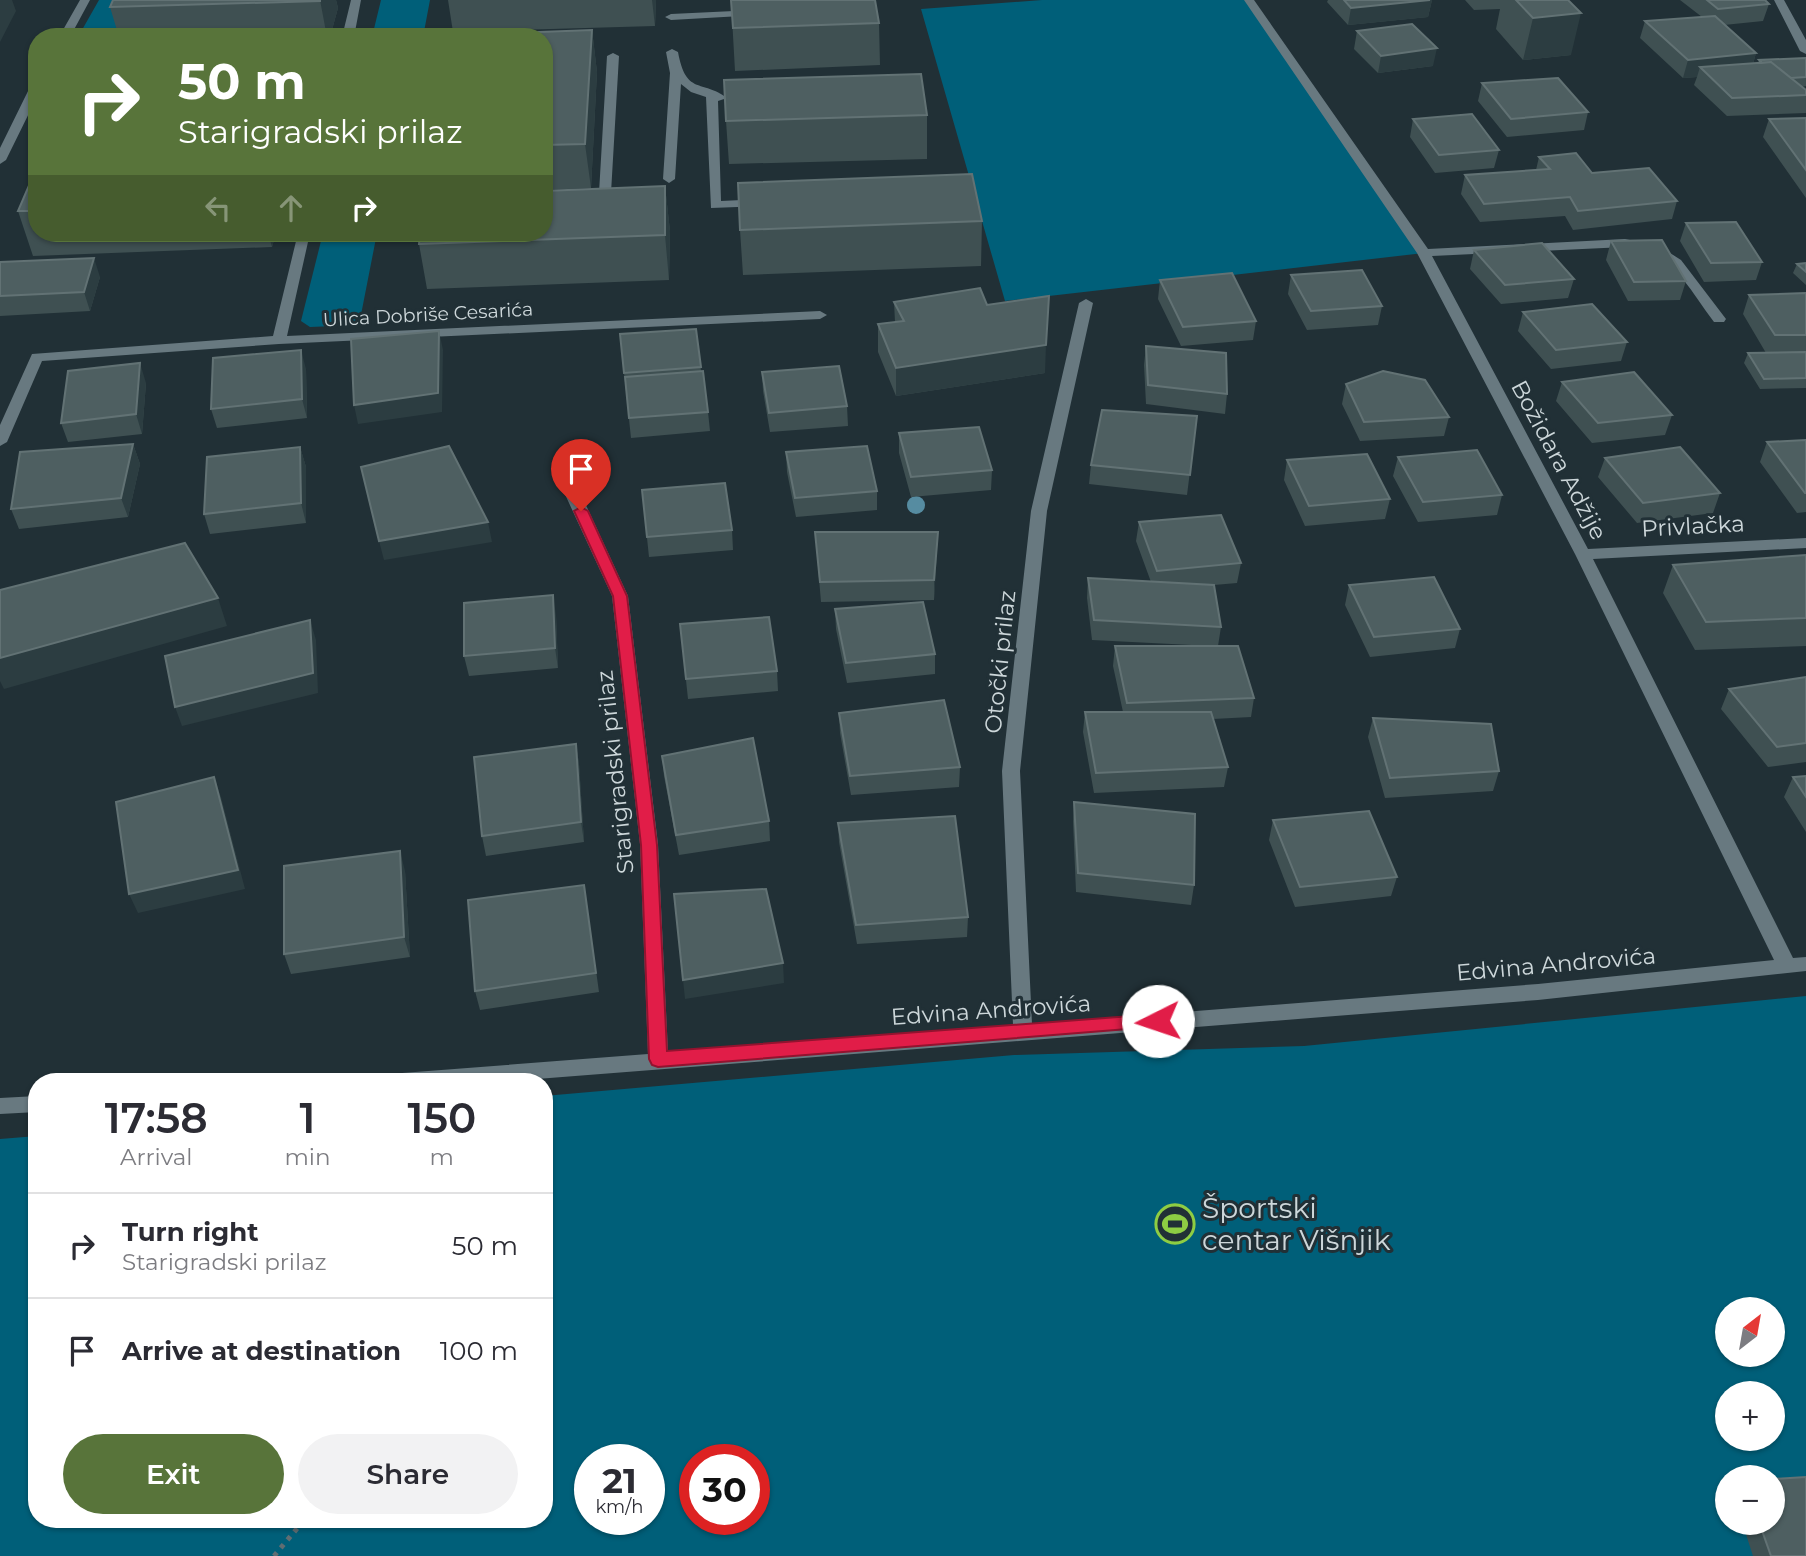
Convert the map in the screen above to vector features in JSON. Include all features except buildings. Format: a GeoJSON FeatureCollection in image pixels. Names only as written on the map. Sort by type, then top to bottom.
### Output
{"type":"FeatureCollection","features":[{"type":"Feature","properties":{"kind":"street"},"geometry":{"type":"LineString","coordinates":[[69,28],[85,0]]}},
{"type":"Feature","properties":{"kind":"street"},"geometry":{"type":"LineString","coordinates":[[350,28],[356,0]]}},
{"type":"Feature","properties":{"kind":"street","name":"Božidara Adžije"},"geometry":{"type":"LineString","coordinates":[[1249,0],[1424,253],[1796,965]]}},
{"type":"Feature","properties":{"kind":"street"},"geometry":{"type":"LineString","coordinates":[[1779,0],[1806,51]]}},
{"type":"Feature","properties":{"kind":"street"},"geometry":{"type":"LineString","coordinates":[[671,17],[765,12]]}},
{"type":"Feature","properties":{"kind":"street"},"geometry":{"type":"LineString","coordinates":[[669,179],[676,73],[672,52]]}},
{"type":"Feature","properties":{"kind":"street"},"geometry":{"type":"LineString","coordinates":[[592,216],[604,216],[612,56]]}},
{"type":"Feature","properties":{"kind":"street"},"geometry":{"type":"LineString","coordinates":[[676,73],[695,90],[733,102]]}},
{"type":"Feature","properties":{"kind":"street"},"geometry":{"type":"LineString","coordinates":[[712,95],[715,205],[783,202]]}},
{"type":"Feature","properties":{"kind":"street"},"geometry":{"type":"LineString","coordinates":[[0,159],[28,103]]}},
{"type":"Feature","properties":{"kind":"street"},"geometry":{"type":"LineString","coordinates":[[279,340],[302,242]]}},
{"type":"Feature","properties":{"kind":"street"},"geometry":{"type":"LineString","coordinates":[[1424,253],[1625,243],[1654,248],[1676,263],[1719,319]]}},
{"type":"Feature","properties":{"kind":"street","name":"Otočki prilaz"},"geometry":{"type":"LineString","coordinates":[[1023,1032],[1011,771],[1039,511],[1086,303]]}},
{"type":"Feature","properties":{"kind":"street","name":"Ulica Dobriše Cesarića"},"geometry":{"type":"LineString","coordinates":[[0,442],[37,357],[279,340],[820,315]]}},
{"type":"Feature","properties":{"kind":"street","name":"Starigradski prilaz"},"geometry":{"type":"LineString","coordinates":[[571,490],[620,596],[649,845],[658,1059]]}},
{"type":"Feature","properties":{"kind":"street","name":"Privlačka"},"geometry":{"type":"LineString","coordinates":[[1583,554],[1806,543]]}},
{"type":"Feature","properties":{"kind":"street","name":"Edvina Androvića"},"geometry":{"type":"LineString","coordinates":[[494,1073],[1538,992],[1796,965]]}},
{"type":"Feature","properties":{"kind":"street"},"geometry":{"type":"LineString","coordinates":[[0,1106],[28,1104]]}},
{"type":"Feature","properties":{"kind":"path"},"geometry":{"type":"LineString","coordinates":[[274,1556],[297,1528]]}},
{"type":"Feature","properties":{"kind":"shaded area"},"geometry":{"type":"Polygon","coordinates":[[[99,0],[135,0],[122,28],[83,28],[99,0]]]}},
{"type":"Feature","properties":{"kind":"shaded area"},"geometry":{"type":"Polygon","coordinates":[[[381,0],[430,0],[425,28],[374,28],[381,0]]]}},
{"type":"Feature","properties":{"kind":"shaded area"},"geometry":{"type":"Polygon","coordinates":[[[1042,0],[1249,0],[1424,253],[1005,301],[921,9],[1042,0]]]}},
{"type":"Feature","properties":{"kind":"shaded area"},"geometry":{"type":"Polygon","coordinates":[[[321,242],[375,242],[359,325],[310,327],[301,321],[321,242]]]}},
{"type":"Feature","properties":{"kind":"shaded area","name":"Športski centar Višnjik"},"geometry":{"type":"Polygon","coordinates":[[[1806,996],[1806,1556],[0,1556],[0,1139],[28,1137],[28,1528],[553,1528],[553,1095],[1014,1055],[1304,1046],[1806,996]]]}},
{"type":"Feature","properties":{"kind":"place","name":"Športski centar Višnjik"},"geometry":{"type":"Point","coordinates":[1175,1224]}},
{"type":"Feature","properties":{"kind":"route"},"geometry":{"type":"LineString","coordinates":[[581,511],[620,596],[649,845],[658,1059],[1158,1021]]}}]}
